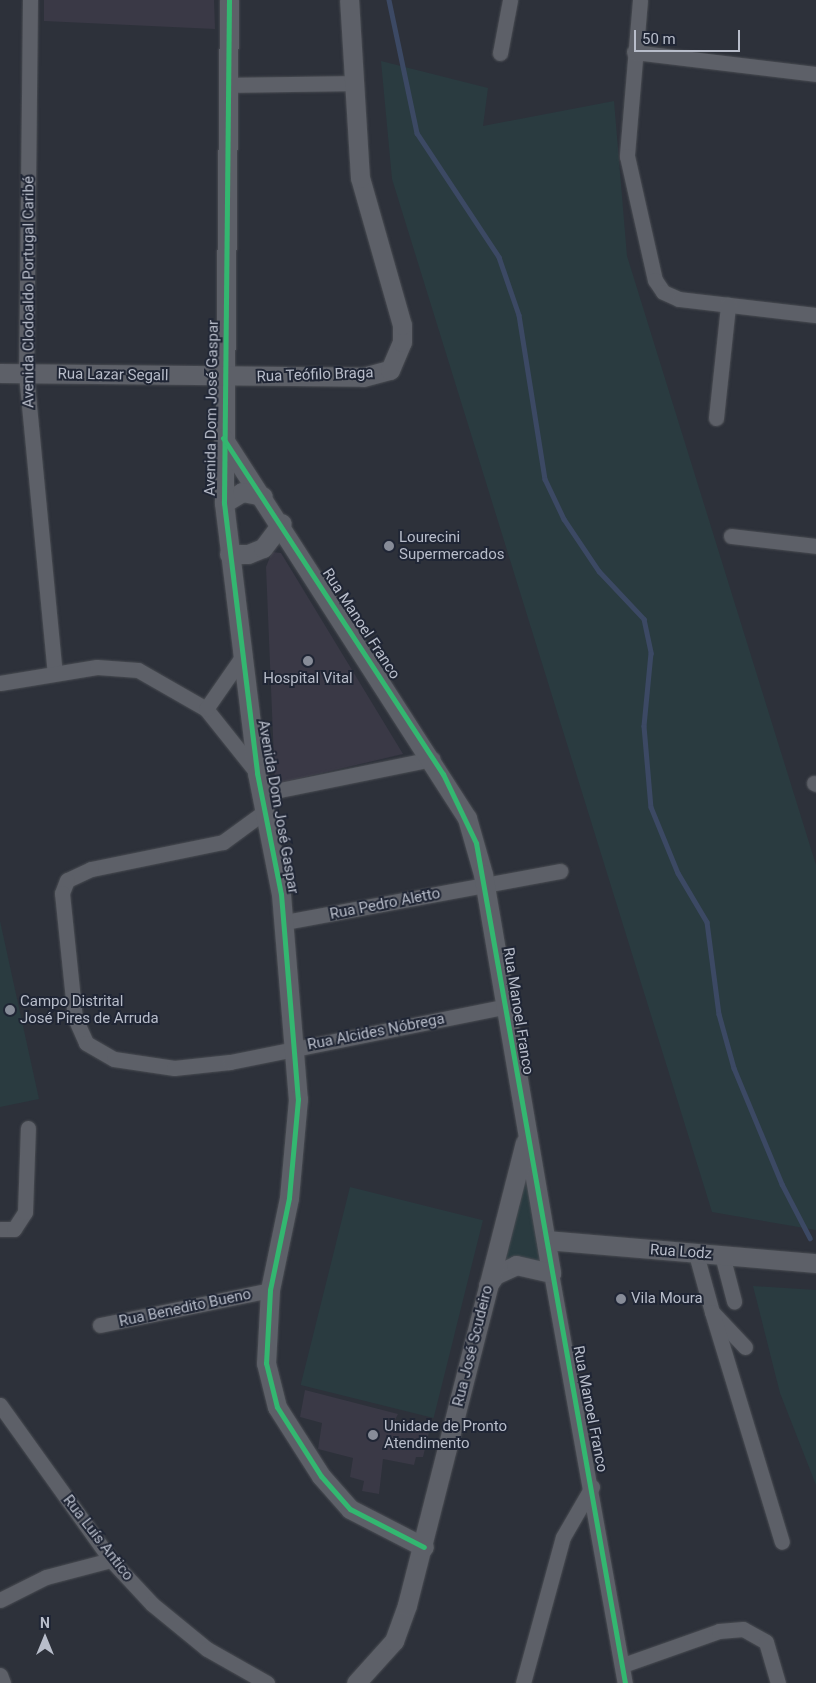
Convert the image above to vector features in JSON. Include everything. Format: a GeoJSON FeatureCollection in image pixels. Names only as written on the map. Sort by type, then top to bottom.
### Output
{"type":"FeatureCollection","features":[{"type":"Feature","properties":{"kind":"street","name":"Avenida Clodoaldo Portugal Caribé"},"geometry":{"type":"LineString","coordinates":[[30,0],[26,374],[55,673]]}},
{"type":"Feature","properties":{"kind":"street","name":"Avenida Dom José Gaspar"},"geometry":{"type":"LineString","coordinates":[[229,0],[223,438],[224,503],[257,773],[285,922],[295,1048],[296,1152],[270,1290],[266,1363],[276,1406],[296,1440],[350,1509],[424,1547]]}},
{"type":"Feature","properties":{"kind":"street"},"geometry":{"type":"LineString","coordinates":[[228,85],[354,83],[349,0]]}},
{"type":"Feature","properties":{"kind":"street"},"geometry":{"type":"LineString","coordinates":[[500,54],[510,0]]}},
{"type":"Feature","properties":{"kind":"street"},"geometry":{"type":"LineString","coordinates":[[640,0],[634,52],[627,156],[655,280],[663,292],[680,299],[816,315]]}},
{"type":"Feature","properties":{"kind":"street"},"geometry":{"type":"LineString","coordinates":[[634,52],[816,74]]}},
{"type":"Feature","properties":{"kind":"street","name":"Rua Teófilo Braga"},"geometry":{"type":"LineString","coordinates":[[225,377],[362,377],[390,370],[398,357],[402,325],[360,178],[354,83]]}},
{"type":"Feature","properties":{"kind":"street"},"geometry":{"type":"LineString","coordinates":[[716,418],[728,305]]}},
{"type":"Feature","properties":{"kind":"street","name":"Rua Lazar Segall"},"geometry":{"type":"LineString","coordinates":[[0,373],[225,377]]}},
{"type":"Feature","properties":{"kind":"street","name":"Rua Manoel Franco"},"geometry":{"type":"LineString","coordinates":[[223,438],[282,523],[467,818],[485,885],[526,1140],[592,1487],[625,1683]]}},
{"type":"Feature","properties":{"kind":"street"},"geometry":{"type":"LineString","coordinates":[[224,503],[242,492],[263,496]]}},
{"type":"Feature","properties":{"kind":"street"},"geometry":{"type":"LineString","coordinates":[[229,554],[248,554],[263,548],[282,523]]}},
{"type":"Feature","properties":{"kind":"street"},"geometry":{"type":"LineString","coordinates":[[731,536],[816,546]]}},
{"type":"Feature","properties":{"kind":"street"},"geometry":{"type":"LineString","coordinates":[[206,708],[242,657]]}},
{"type":"Feature","properties":{"kind":"street"},"geometry":{"type":"LineString","coordinates":[[0,683],[97,667],[138,670],[206,708],[257,773]]}},
{"type":"Feature","properties":{"kind":"street"},"geometry":{"type":"LineString","coordinates":[[262,803],[432,760]]}},
{"type":"Feature","properties":{"kind":"street","name":"Rua Alcides Nóbrega"},"geometry":{"type":"LineString","coordinates":[[262,803],[223,842],[91,869],[67,880],[62,893],[75,1018],[86,1043],[100,1053],[141,1066],[174,1068],[295,1048],[504,1008]]}},
{"type":"Feature","properties":{"kind":"street","name":"Rua Pedro Aletto"},"geometry":{"type":"LineString","coordinates":[[285,922],[560,871]]}},
{"type":"Feature","properties":{"kind":"street"},"geometry":{"type":"LineString","coordinates":[[0,1228],[14,1229],[25,1212],[28,1128]]}},
{"type":"Feature","properties":{"kind":"street","name":"Rua José Scudeiro"},"geometry":{"type":"LineString","coordinates":[[356,1683],[394,1641],[424,1547],[486,1288],[526,1140]]}},
{"type":"Feature","properties":{"kind":"street","name":"Rua Lodz"},"geometry":{"type":"LineString","coordinates":[[546,1240],[816,1264]]}},
{"type":"Feature","properties":{"kind":"street"},"geometry":{"type":"LineString","coordinates":[[696,1254],[782,1542]]}},
{"type":"Feature","properties":{"kind":"street"},"geometry":{"type":"LineString","coordinates":[[722,1255],[734,1301]]}},
{"type":"Feature","properties":{"kind":"street"},"geometry":{"type":"LineString","coordinates":[[486,1288],[495,1274],[516,1265],[551,1273]]}},
{"type":"Feature","properties":{"kind":"street","name":"Rua Benedito Bueno"},"geometry":{"type":"LineString","coordinates":[[100,1325],[270,1290]]}},
{"type":"Feature","properties":{"kind":"street"},"geometry":{"type":"LineString","coordinates":[[712,1312],[745,1347]]}},
{"type":"Feature","properties":{"kind":"street","name":"Rua Luís Antico"},"geometry":{"type":"LineString","coordinates":[[0,1405],[111,1560],[184,1632],[267,1683]]}},
{"type":"Feature","properties":{"kind":"street"},"geometry":{"type":"LineString","coordinates":[[523,1683],[563,1537],[592,1487]]}},
{"type":"Feature","properties":{"kind":"street"},"geometry":{"type":"LineString","coordinates":[[0,1600],[46,1577],[111,1560]]}},
{"type":"Feature","properties":{"kind":"street"},"geometry":{"type":"LineString","coordinates":[[623,1665],[719,1631],[743,1629],[766,1642],[778,1683]]}},
{"type":"Feature","properties":{"kind":"street"},"geometry":{"type":"LineString","coordinates":[[0,1675],[3,1683]]}},
{"type":"Feature","properties":{"kind":"shaded area"},"geometry":{"type":"Polygon","coordinates":[[[44,0],[214,0],[215,29],[44,21],[44,0]]]}},
{"type":"Feature","properties":{"kind":"shaded area"},"geometry":{"type":"Polygon","coordinates":[[[381,61],[488,88],[483,126],[614,101],[627,256],[816,865],[816,1230],[712,1212],[392,179],[381,61]]]}},
{"type":"Feature","properties":{"kind":"shaded area","name":"Hospital Vital"},"geometry":{"type":"Polygon","coordinates":[[[272,552],[281,553],[403,754],[275,784],[266,567],[272,552]]]}},
{"type":"Feature","properties":{"kind":"shaded area","name":"Campo Distrital José Pires de Arruda"},"geometry":{"type":"Polygon","coordinates":[[[0,921],[39,1099],[0,1107],[0,921]]]}},
{"type":"Feature","properties":{"kind":"shaded area"},"geometry":{"type":"Polygon","coordinates":[[[524,1172],[544,1262],[499,1263],[524,1172]]]}},
{"type":"Feature","properties":{"kind":"shaded area"},"geometry":{"type":"Polygon","coordinates":[[[350,1187],[483,1220],[434,1418],[301,1385],[350,1187]]]}},
{"type":"Feature","properties":{"kind":"shaded area"},"geometry":{"type":"Polygon","coordinates":[[[753,1286],[816,1290],[816,1485],[780,1393],[753,1286]]]}},
{"type":"Feature","properties":{"kind":"shaded area","name":"Unidade de Pronto Atendimento"},"geometry":{"type":"Polygon","coordinates":[[[305,1390],[398,1414],[395,1420],[430,1428],[423,1457],[416,1457],[414,1465],[383,1459],[379,1494],[362,1491],[364,1481],[350,1477],[353,1458],[318,1449],[322,1423],[300,1417],[305,1390]]]}},
{"type":"Feature","properties":{"kind":"waterway"},"geometry":{"type":"LineString","coordinates":[[389,0],[417,133],[499,257],[519,315],[545,479],[564,519],[599,571],[644,619],[651,653],[644,726],[651,807],[678,873],[707,922],[719,1014],[734,1068],[782,1184],[810,1238]]}},
{"type":"Feature","properties":{"kind":"cycle path"},"geometry":{"type":"LineString","coordinates":[[229,0],[224,503],[257,773],[281,894],[298,1099],[289,1198],[270,1290],[266,1363],[277,1407],[321,1476],[350,1509],[424,1547]]}},
{"type":"Feature","properties":{"kind":"cycle path"},"geometry":{"type":"LineString","coordinates":[[223,438],[443,774],[476,843],[625,1683]]}},
{"type":"Feature","properties":{"kind":"place","name":"Lourecini Supermercados"},"geometry":{"type":"Point","coordinates":[389,546]}},
{"type":"Feature","properties":{"kind":"place","name":"Hospital Vital"},"geometry":{"type":"Point","coordinates":[308,661]}},
{"type":"Feature","properties":{"kind":"place","name":"Campo Distrital José Pires de Arruda"},"geometry":{"type":"Point","coordinates":[10,1010]}},
{"type":"Feature","properties":{"kind":"place","name":"Vila Moura"},"geometry":{"type":"Point","coordinates":[621,1299]}},
{"type":"Feature","properties":{"kind":"place","name":"Unidade de Pronto Atendimento"},"geometry":{"type":"Point","coordinates":[373,1435]}}]}
